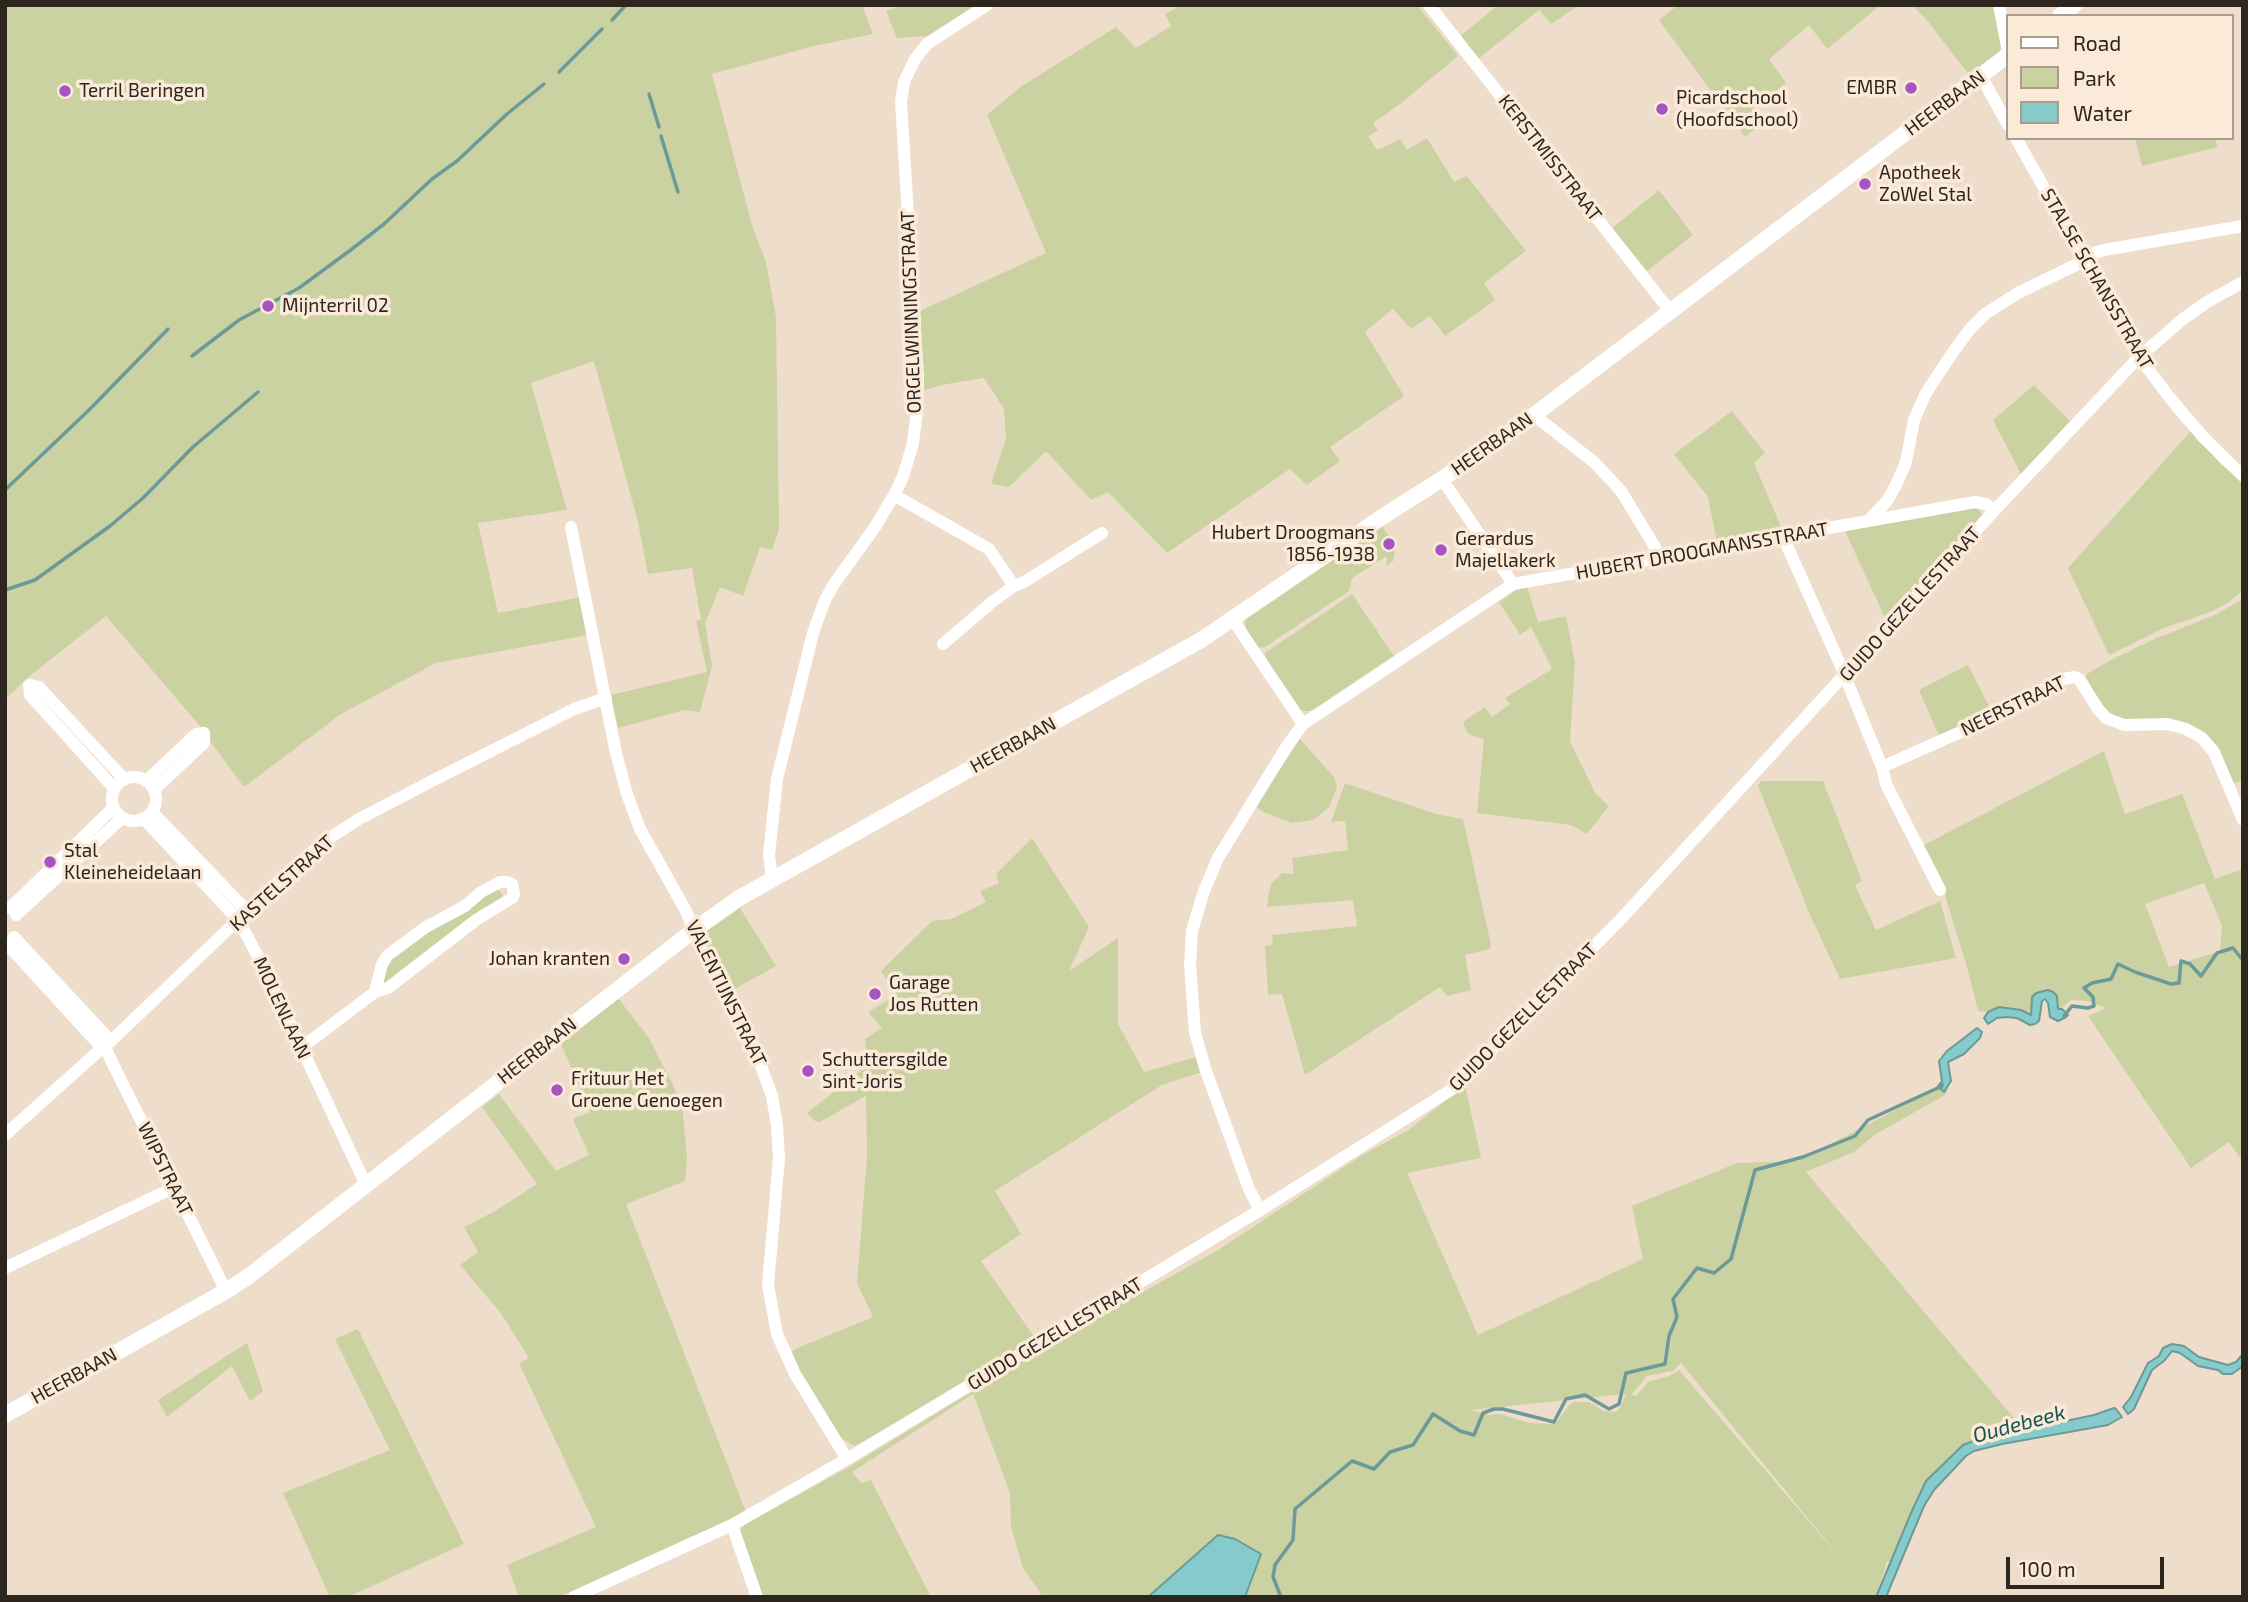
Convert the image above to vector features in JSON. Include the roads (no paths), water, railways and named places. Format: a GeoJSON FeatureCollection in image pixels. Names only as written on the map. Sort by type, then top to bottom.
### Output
{"type":"FeatureCollection","features":[{"type":"Feature","properties":{"kind":"street","name":"ORGELWINNINGSTRAAT"},"geometry":{"type":"LineString","coordinates":[[772,878],[769,855],[777,779],[813,633],[834,584],[875,527],[894,495],[903,477],[913,443],[918,393],[902,91],[915,58],[927,44],[987,5]]}},
{"type":"Feature","properties":{"kind":"street","name":"KERSTMISSTRAAT"},"geometry":{"type":"LineString","coordinates":[[1429,5],[1670,311]]}},
{"type":"Feature","properties":{"kind":"street"},"geometry":{"type":"LineString","coordinates":[[1999,5],[2007,48]]}},
{"type":"Feature","properties":{"kind":"street","name":"HEERBAAN"},"geometry":{"type":"LineString","coordinates":[[5,1415],[249,1276],[694,930],[739,898],[1178,654],[1442,479],[1534,415],[2007,54]]}},
{"type":"Feature","properties":{"kind":"street"},"geometry":{"type":"LineString","coordinates":[[1981,76],[2007,123]]}},
{"type":"Feature","properties":{"kind":"street","name":"STALSE SCHANSSTRAAT"},"geometry":{"type":"LineString","coordinates":[[2017,140],[2139,357],[2204,438],[2243,476]]}},
{"type":"Feature","properties":{"kind":"street"},"geometry":{"type":"LineString","coordinates":[[1868,522],[1887,501],[1896,485],[1906,462],[1914,420],[1926,393],[1970,329],[1984,314],[2018,293],[2084,261],[2088,255],[2243,226]]}},
{"type":"Feature","properties":{"kind":"street","name":"GUIDO GEZELLESTRAAT"},"geometry":{"type":"LineString","coordinates":[[574,1597],[732,1524],[847,1459],[1260,1210],[1454,1088],[1621,919],[1994,511],[2139,357],[2183,319],[2243,282]]}},
{"type":"Feature","properties":{"kind":"street"},"geometry":{"type":"LineString","coordinates":[[1534,415],[1595,463],[1621,491],[1661,557]]}},
{"type":"Feature","properties":{"kind":"street"},"geometry":{"type":"LineString","coordinates":[[1442,479],[1513,584]]}},
{"type":"Feature","properties":{"kind":"street"},"geometry":{"type":"LineString","coordinates":[[894,495],[989,549],[1014,586]]}},
{"type":"Feature","properties":{"kind":"street","name":"HUBERT DROOGMANSSTRAAT"},"geometry":{"type":"LineString","coordinates":[[1260,1210],[1205,1068],[1195,1032],[1190,965],[1192,932],[1204,891],[1218,858],[1303,724],[1513,584],[1975,502],[1986,504],[1994,511]]}},
{"type":"Feature","properties":{"kind":"street","name":"VALENTIJNSTRAAT"},"geometry":{"type":"LineString","coordinates":[[571,527],[621,775],[633,812],[650,848],[687,911],[701,948],[759,1059],[775,1110],[779,1158],[768,1285],[777,1334],[795,1374],[847,1459]]}},
{"type":"Feature","properties":{"kind":"street"},"geometry":{"type":"LineString","coordinates":[[943,645],[1014,586],[1102,533]]}},
{"type":"Feature","properties":{"kind":"street"},"geometry":{"type":"LineString","coordinates":[[1783,537],[1840,664],[1886,784],[1940,890]]}},
{"type":"Feature","properties":{"kind":"street"},"geometry":{"type":"LineString","coordinates":[[1233,620],[1303,724]]}},
{"type":"Feature","properties":{"kind":"street","name":"NEERSTRAAT"},"geometry":{"type":"LineString","coordinates":[[1882,768],[1965,730],[2063,679],[2075,677],[2106,718],[2124,725],[2168,724],[2186,729],[2202,738],[2214,752],[2243,820]]}},
{"type":"Feature","properties":{"kind":"street"},"geometry":{"type":"LineString","coordinates":[[29,685],[39,687],[119,783],[30,695],[29,685]]}},
{"type":"Feature","properties":{"kind":"street","name":"KASTELSTRAAT"},"geometry":{"type":"LineString","coordinates":[[5,1135],[325,841],[359,819],[574,709],[606,698]]}},
{"type":"Feature","properties":{"kind":"street"},"geometry":{"type":"LineString","coordinates":[[204,733],[204,743],[150,785],[196,734],[204,733]]}},
{"type":"Feature","properties":{"kind":"street"},"geometry":{"type":"LineString","coordinates":[[138,777],[150,785],[155,803],[147,815],[136,821],[118,813],[112,795],[119,783],[138,777]]}},
{"type":"Feature","properties":{"kind":"street"},"geometry":{"type":"LineString","coordinates":[[8,941],[17,930],[10,910],[118,813]]}},
{"type":"Feature","properties":{"kind":"street","name":"MOLENLAAN"},"geometry":{"type":"LineString","coordinates":[[147,815],[244,916],[301,1048],[366,1185]]}},
{"type":"Feature","properties":{"kind":"street"},"geometry":{"type":"LineString","coordinates":[[301,1048],[375,992],[388,988],[476,920],[512,898],[512,884],[500,883],[481,892],[465,906],[426,927],[388,955],[382,964],[375,992]]}},
{"type":"Feature","properties":{"kind":"street","name":"WIPSTRAAT"},"geometry":{"type":"LineString","coordinates":[[8,941],[106,1045],[173,1188],[226,1291]]}},
{"type":"Feature","properties":{"kind":"street"},"geometry":{"type":"LineString","coordinates":[[5,1268],[173,1188]]}},
{"type":"Feature","properties":{"kind":"street"},"geometry":{"type":"LineString","coordinates":[[732,1524],[757,1597]]}},
{"type":"Feature","properties":{"kind":"water"},"geometry":{"type":"Polygon","coordinates":[[[2048,990],[2057,996],[2058,1009],[2068,1015],[2066,1017],[2058,1021],[2050,1017],[2045,999],[2042,1001],[2039,1021],[2035,1024],[2030,1025],[2017,1018],[2005,1017],[1997,1018],[1988,1024],[1984,1018],[1988,1012],[1999,1007],[2021,1010],[2031,1015],[2032,997],[2048,990]]]}},
{"type":"Feature","properties":{"kind":"water"},"geometry":{"type":"Polygon","coordinates":[[[1977,1028],[1982,1032],[1980,1038],[1964,1054],[1948,1062],[1951,1081],[1944,1092],[1938,1086],[1942,1081],[1939,1061],[1947,1051],[1977,1028]]]}},
{"type":"Feature","properties":{"kind":"water"},"geometry":{"type":"Polygon","coordinates":[[[2172,1344],[2184,1346],[2199,1357],[2228,1365],[2236,1362],[2243,1354],[2243,1366],[2232,1374],[2223,1374],[2218,1370],[2198,1366],[2180,1353],[2172,1351],[2152,1370],[2134,1409],[2128,1414],[2123,1407],[2148,1363],[2159,1356],[2163,1348],[2172,1344]]]}},
{"type":"Feature","properties":{"kind":"water"},"geometry":{"type":"Polygon","coordinates":[[[2114,1408],[2122,1417],[2108,1425],[2002,1444],[1974,1451],[1966,1456],[1934,1490],[1924,1506],[1886,1597],[1876,1597],[1926,1481],[1963,1445],[2114,1408]]]}},
{"type":"Feature","properties":{"kind":"water"},"geometry":{"type":"Polygon","coordinates":[[[1218,1535],[1235,1539],[1261,1554],[1245,1597],[1148,1597],[1218,1535]]]}},
{"type":"Feature","properties":{"kind":"waterway"},"geometry":{"type":"LineString","coordinates":[[612,20],[626,5]]}},
{"type":"Feature","properties":{"kind":"waterway"},"geometry":{"type":"LineString","coordinates":[[559,72],[602,29]]}},
{"type":"Feature","properties":{"kind":"waterway"},"geometry":{"type":"LineString","coordinates":[[192,356],[239,320],[299,288],[352,249],[544,84]]}},
{"type":"Feature","properties":{"kind":"waterway"},"geometry":{"type":"LineString","coordinates":[[649,94],[659,127]]}},
{"type":"Feature","properties":{"kind":"waterway"},"geometry":{"type":"LineString","coordinates":[[661,136],[678,192]]}},
{"type":"Feature","properties":{"kind":"waterway"},"geometry":{"type":"LineString","coordinates":[[5,490],[89,410],[168,329]]}},
{"type":"Feature","properties":{"kind":"waterway"},"geometry":{"type":"LineString","coordinates":[[5,590],[35,580],[110,526],[143,498],[193,447],[258,392]]}},
{"type":"Feature","properties":{"kind":"waterway"},"geometry":{"type":"LineString","coordinates":[[2064,1016],[2072,1006],[2094,1006],[2093,997],[2084,988],[2092,983],[2111,979],[2118,964],[2171,984],[2179,983],[2181,961],[2190,964],[2201,976],[2217,953],[2233,948],[2243,958]]}},
{"type":"Feature","properties":{"kind":"waterway"},"geometry":{"type":"LineString","coordinates":[[1281,1597],[1273,1577],[1275,1565],[1293,1540],[1295,1509],[1352,1461],[1374,1469],[1390,1452],[1413,1445],[1433,1414],[1460,1431],[1474,1435],[1483,1413],[1494,1409],[1554,1422],[1566,1399],[1585,1395],[1609,1409],[1619,1404],[1626,1373],[1665,1364],[1669,1336],[1677,1317],[1673,1299],[1697,1268],[1714,1273],[1731,1259],[1755,1170],[1803,1157],[1855,1136],[1868,1120],[1942,1084]]}},
{"type":"Feature","properties":{"kind":"place","name":"EMBR"},"geometry":{"type":"Point","coordinates":[1911,88]}},
{"type":"Feature","properties":{"kind":"place","name":"Terril Beringen"},"geometry":{"type":"Point","coordinates":[65,91]}},
{"type":"Feature","properties":{"kind":"place","name":"Picardschool (Hoofdschool)"},"geometry":{"type":"Point","coordinates":[1662,109]}},
{"type":"Feature","properties":{"kind":"place","name":"Apotheek ZoWel Stal"},"geometry":{"type":"Point","coordinates":[1865,184]}},
{"type":"Feature","properties":{"kind":"place","name":"Mijnterril 02"},"geometry":{"type":"Point","coordinates":[268,306]}},
{"type":"Feature","properties":{"kind":"place","name":"Hubert Droogmans 1856-1938"},"geometry":{"type":"Point","coordinates":[1389,544]}},
{"type":"Feature","properties":{"kind":"place","name":"Gerardus Majellakerk"},"geometry":{"type":"Point","coordinates":[1441,550]}},
{"type":"Feature","properties":{"kind":"place","name":"Stal Kleineheidelaan"},"geometry":{"type":"Point","coordinates":[50,862]}},
{"type":"Feature","properties":{"kind":"place","name":"Johan kranten"},"geometry":{"type":"Point","coordinates":[624,959]}},
{"type":"Feature","properties":{"kind":"place","name":"Garage Jos Rutten"},"geometry":{"type":"Point","coordinates":[875,994]}},
{"type":"Feature","properties":{"kind":"place","name":"Schuttersgilde Sint-Joris"},"geometry":{"type":"Point","coordinates":[808,1071]}},
{"type":"Feature","properties":{"kind":"place","name":"Frituur Het Groene Genoegen"},"geometry":{"type":"Point","coordinates":[557,1090]}},
{"type":"Feature","properties":{"kind":"water label","name":"Oudebeek"},"geometry":{"type":"Point","coordinates":[2019,1424]}}]}
